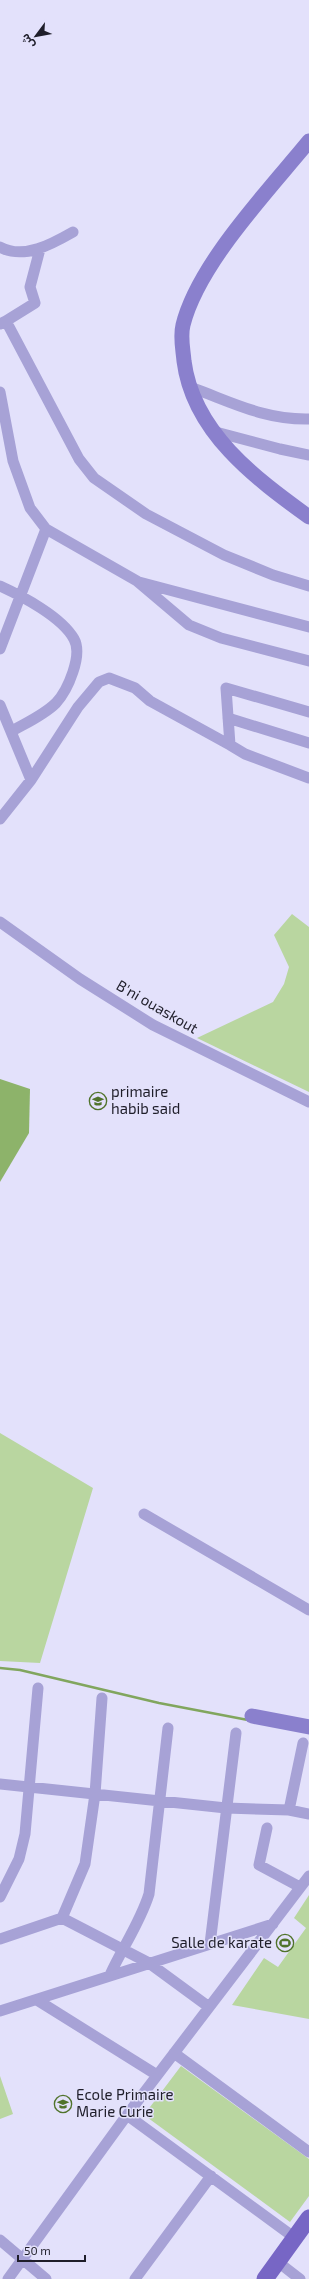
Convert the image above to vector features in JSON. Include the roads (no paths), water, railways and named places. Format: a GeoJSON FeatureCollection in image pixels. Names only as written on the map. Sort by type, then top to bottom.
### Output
{"type":"FeatureCollection","features":[{"type":"Feature","properties":{"kind":"main road"},"geometry":{"type":"LineString","coordinates":[[265,2279],[309,2218]]}},
{"type":"Feature","properties":{"kind":"street"},"geometry":{"type":"LineString","coordinates":[[309,141],[219,252],[194,295],[183,325],[182,340],[185,368],[190,387],[199,411],[212,431],[237,459],[309,517]]}},
{"type":"Feature","properties":{"kind":"street"},"geometry":{"type":"LineString","coordinates":[[0,247],[25,252],[40,249],[73,232]]}},
{"type":"Feature","properties":{"kind":"street"},"geometry":{"type":"LineString","coordinates":[[40,249],[30,287],[35,303],[3,323],[79,459],[94,478],[146,514],[224,555],[273,575],[309,586]]}},
{"type":"Feature","properties":{"kind":"street"},"geometry":{"type":"LineString","coordinates":[[190,387],[260,414],[290,419],[309,419]]}},
{"type":"Feature","properties":{"kind":"street"},"geometry":{"type":"LineString","coordinates":[[0,392],[13,461],[30,508],[46,529],[137,581],[189,626],[221,638],[309,661]]}},
{"type":"Feature","properties":{"kind":"street"},"geometry":{"type":"LineString","coordinates":[[212,431],[309,455]]}},
{"type":"Feature","properties":{"kind":"street"},"geometry":{"type":"LineString","coordinates":[[0,649],[46,529]]}},
{"type":"Feature","properties":{"kind":"street"},"geometry":{"type":"LineString","coordinates":[[137,581],[309,627]]}},
{"type":"Feature","properties":{"kind":"street"},"geometry":{"type":"LineString","coordinates":[[0,586],[21,596],[64,626],[74,639],[77,651],[74,670],[56,702],[42,714],[12,731]]}},
{"type":"Feature","properties":{"kind":"street"},"geometry":{"type":"LineString","coordinates":[[0,819],[31,780],[78,707],[99,682],[109,678],[135,688],[150,701],[245,754],[309,778]]}},
{"type":"Feature","properties":{"kind":"street"},"geometry":{"type":"LineString","coordinates":[[230,746],[226,688],[309,712]]}},
{"type":"Feature","properties":{"kind":"street"},"geometry":{"type":"LineString","coordinates":[[0,705],[31,780]]}},
{"type":"Feature","properties":{"kind":"street"},"geometry":{"type":"LineString","coordinates":[[228,718],[309,743]]}},
{"type":"Feature","properties":{"kind":"street","name":"B'ni ouaskout"},"geometry":{"type":"LineString","coordinates":[[0,922],[80,979],[153,1025],[309,1102]]}},
{"type":"Feature","properties":{"kind":"street"},"geometry":{"type":"LineString","coordinates":[[144,1514],[309,1610]]}},
{"type":"Feature","properties":{"kind":"street"},"geometry":{"type":"LineString","coordinates":[[0,1897],[19,1859],[25,1834],[28,1786],[38,1688]]}},
{"type":"Feature","properties":{"kind":"street"},"geometry":{"type":"LineString","coordinates":[[62,1918],[85,1864],[96,1794],[102,1698]]}},
{"type":"Feature","properties":{"kind":"street"},"geometry":{"type":"LineString","coordinates":[[252,1716],[309,1727]]}},
{"type":"Feature","properties":{"kind":"street"},"geometry":{"type":"LineString","coordinates":[[110,1975],[122,1948],[143,1913],[149,1894],[161,1800],[168,1728]]}},
{"type":"Feature","properties":{"kind":"street"},"geometry":{"type":"LineString","coordinates":[[210,1944],[236,1733]]}},
{"type":"Feature","properties":{"kind":"street"},"geometry":{"type":"LineString","coordinates":[[289,1810],[303,1743]]}},
{"type":"Feature","properties":{"kind":"street"},"geometry":{"type":"LineString","coordinates":[[0,1784],[226,1808],[289,1810],[309,1814]]}},
{"type":"Feature","properties":{"kind":"street"},"geometry":{"type":"LineString","coordinates":[[266,1828],[259,1865],[300,1887]]}},
{"type":"Feature","properties":{"kind":"street"},"geometry":{"type":"LineString","coordinates":[[8,2279],[127,2115],[309,1876]]}},
{"type":"Feature","properties":{"kind":"street"},"geometry":{"type":"LineString","coordinates":[[0,1939],[62,1918],[149,1963],[209,2007]]}},
{"type":"Feature","properties":{"kind":"street"},"geometry":{"type":"LineString","coordinates":[[0,2011],[272,1924]]}},
{"type":"Feature","properties":{"kind":"street"},"geometry":{"type":"LineString","coordinates":[[37,2000],[157,2075]]}},
{"type":"Feature","properties":{"kind":"street"},"geometry":{"type":"LineString","coordinates":[[174,2053],[309,2152]]}},
{"type":"Feature","properties":{"kind":"street"},"geometry":{"type":"LineString","coordinates":[[127,2115],[295,2238]]}},
{"type":"Feature","properties":{"kind":"street"},"geometry":{"type":"LineString","coordinates":[[135,2279],[211,2176]]}},
{"type":"Feature","properties":{"kind":"street"},"geometry":{"type":"LineString","coordinates":[[0,2240],[46,2279]]}},
{"type":"Feature","properties":{"kind":"street"},"geometry":{"type":"LineString","coordinates":[[278,2262],[300,2279]]}},
{"type":"Feature","properties":{"kind":"waterway"},"geometry":{"type":"LineString","coordinates":[[0,1668],[20,1670],[159,1703],[248,1720]]}},
{"type":"Feature","properties":{"kind":"place","name":"primaire habib said"},"geometry":{"type":"Point","coordinates":[98,1101]}},
{"type":"Feature","properties":{"kind":"place","name":"Salle de karate"},"geometry":{"type":"Point","coordinates":[285,1943]}},
{"type":"Feature","properties":{"kind":"place","name":"Ecole Primaire Marie Curie"},"geometry":{"type":"Point","coordinates":[63,2104]}}]}
